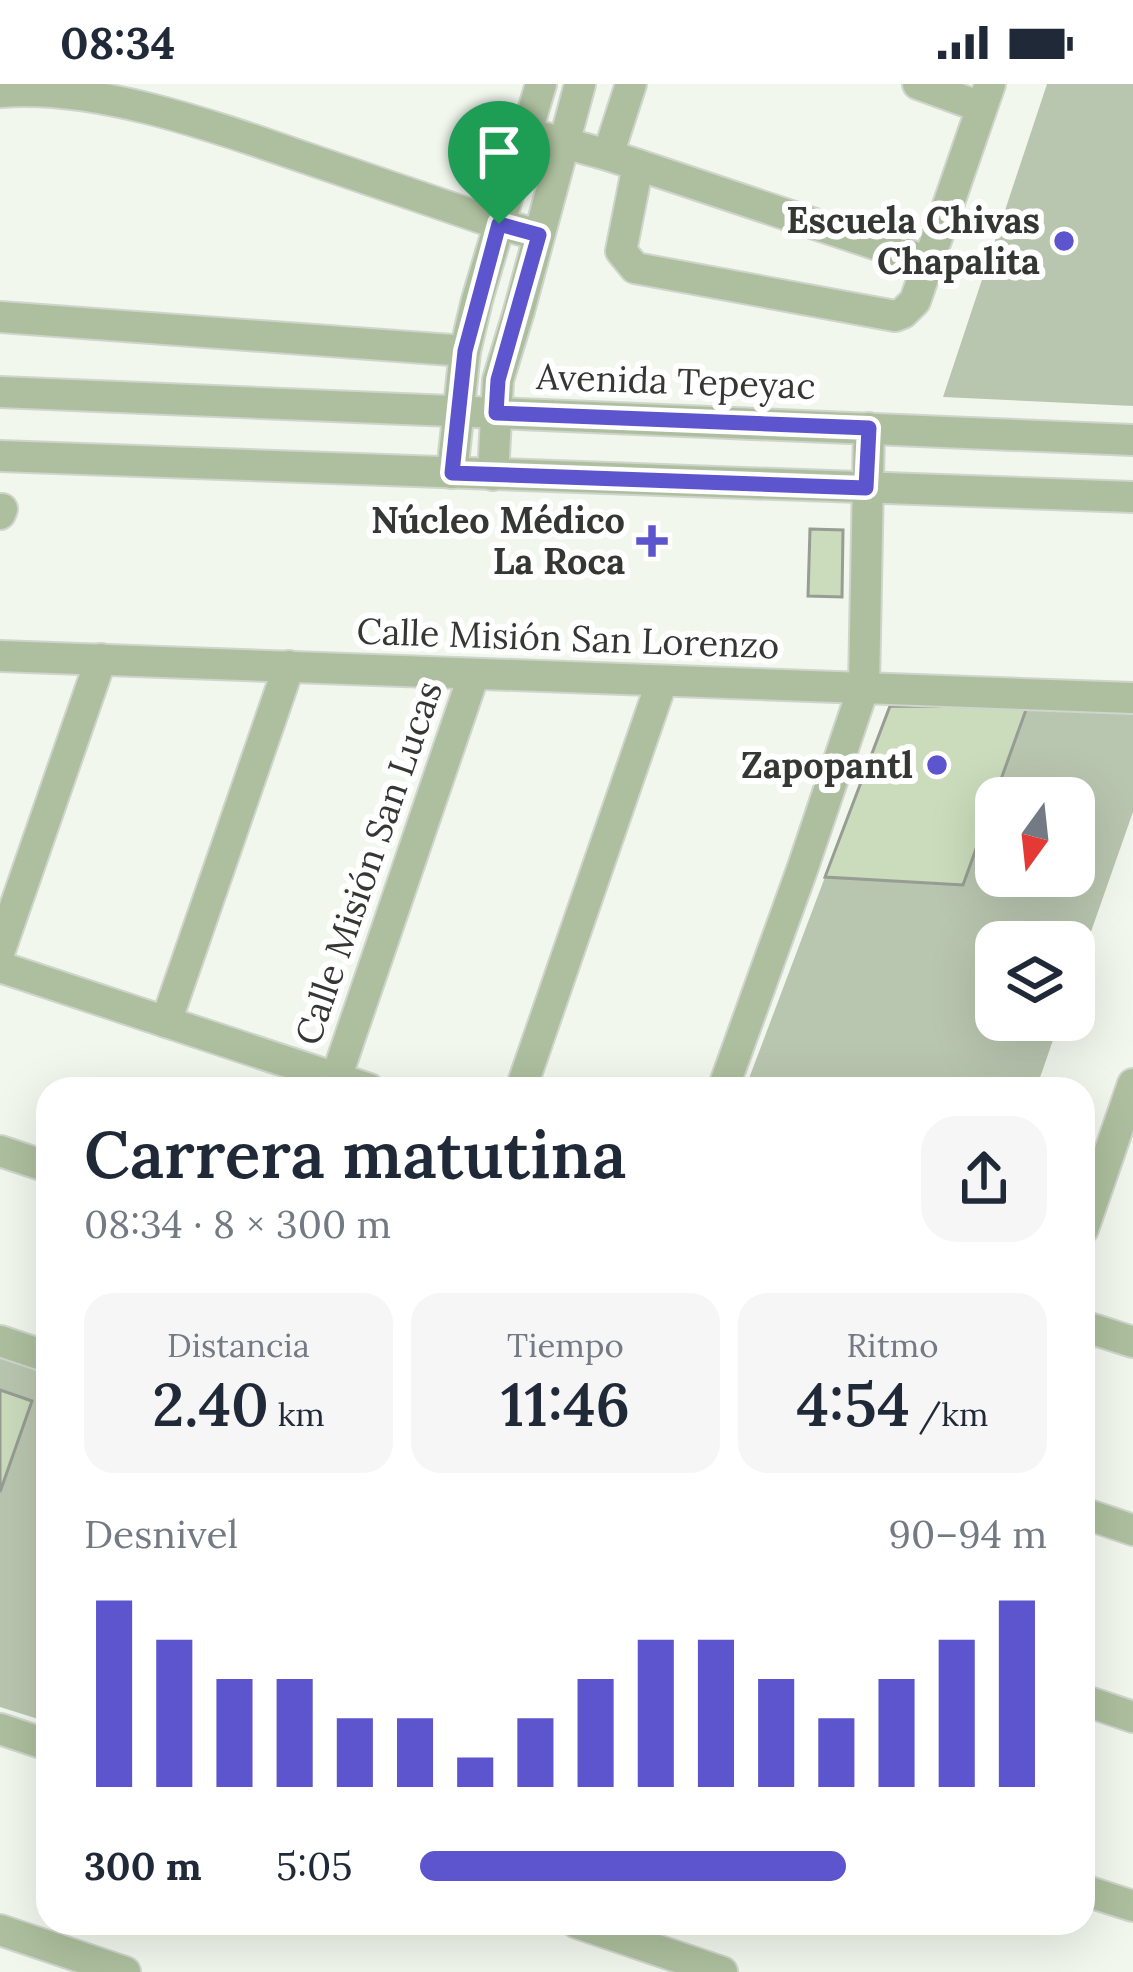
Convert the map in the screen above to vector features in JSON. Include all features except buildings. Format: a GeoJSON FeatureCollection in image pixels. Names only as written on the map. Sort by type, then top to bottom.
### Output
{"type":"FeatureCollection","features":[{"type":"Feature","properties":{"kind":"street"},"geometry":{"type":"LineString","coordinates":[[452,473],[465,351],[541,84]]}},
{"type":"Feature","properties":{"kind":"street"},"geometry":{"type":"LineString","coordinates":[[493,475],[498,380],[580,84]]}},
{"type":"Feature","properties":{"kind":"street"},"geometry":{"type":"LineString","coordinates":[[608,155],[631,84]]}},
{"type":"Feature","properties":{"kind":"street"},"geometry":{"type":"LineString","coordinates":[[638,165],[621,251],[635,268],[895,316],[915,301],[986,96],[918,84]]}},
{"type":"Feature","properties":{"kind":"street"},"geometry":{"type":"LineString","coordinates":[[0,92],[28,88],[105,96],[206,123],[539,235]]}},
{"type":"Feature","properties":{"kind":"street"},"geometry":{"type":"LineString","coordinates":[[526,133],[608,155],[926,261]]}},
{"type":"Feature","properties":{"kind":"street"},"geometry":{"type":"LineString","coordinates":[[0,317],[465,351]]}},
{"type":"Feature","properties":{"kind":"street","name":"Avenida Tepeyac"},"geometry":{"type":"LineString","coordinates":[[0,392],[1133,440]]}},
{"type":"Feature","properties":{"kind":"street"},"geometry":{"type":"LineString","coordinates":[[727,1077],[863,686],[869,428]]}},
{"type":"Feature","properties":{"kind":"street"},"geometry":{"type":"LineString","coordinates":[[0,456],[1133,497]]}},
{"type":"Feature","properties":{"kind":"street","name":"Calle Misión San Lorenzo"},"geometry":{"type":"LineString","coordinates":[[0,656],[1133,698]]}},
{"type":"Feature","properties":{"kind":"street"},"geometry":{"type":"LineString","coordinates":[[0,950],[101,659]]}},
{"type":"Feature","properties":{"kind":"street"},"geometry":{"type":"LineString","coordinates":[[166,1022],[289,666]]}},
{"type":"Feature","properties":{"kind":"street","name":"Calle Misión San Lucas"},"geometry":{"type":"LineString","coordinates":[[336,1077],[474,674]]}},
{"type":"Feature","properties":{"kind":"street"},"geometry":{"type":"LineString","coordinates":[[525,1077],[662,681]]}},
{"type":"Feature","properties":{"kind":"street"},"geometry":{"type":"LineString","coordinates":[[0,967],[333,1077]]}},
{"type":"Feature","properties":{"kind":"street"},"geometry":{"type":"LineString","coordinates":[[1095,1194],[1133,1084]]}},
{"type":"Feature","properties":{"kind":"street"},"geometry":{"type":"LineString","coordinates":[[0,1151],[36,1163]]}},
{"type":"Feature","properties":{"kind":"street"},"geometry":{"type":"LineString","coordinates":[[1095,1329],[1133,1342]]}},
{"type":"Feature","properties":{"kind":"street"},"geometry":{"type":"LineString","coordinates":[[0,1341],[36,1353]]}},
{"type":"Feature","properties":{"kind":"street"},"geometry":{"type":"LineString","coordinates":[[1095,1517],[1133,1530]]}},
{"type":"Feature","properties":{"kind":"street"},"geometry":{"type":"LineString","coordinates":[[1095,1704],[1133,1717]]}},
{"type":"Feature","properties":{"kind":"street"},"geometry":{"type":"LineString","coordinates":[[0,1729],[36,1741]]}},
{"type":"Feature","properties":{"kind":"street"},"geometry":{"type":"LineString","coordinates":[[1095,1894],[1133,1906]]}},
{"type":"Feature","properties":{"kind":"street"},"geometry":{"type":"LineString","coordinates":[[0,1930],[125,1972]]}},
{"type":"Feature","properties":{"kind":"street"},"geometry":{"type":"LineString","coordinates":[[613,1935],[722,1972]]}},
{"type":"Feature","properties":{"kind":"green space","name":"Escuela Chivas Chapalita"},"geometry":{"type":"Polygon","coordinates":[[[1047,84],[1133,84],[1133,406],[943,397],[1047,84]]]}},
{"type":"Feature","properties":{"kind":"green space"},"geometry":{"type":"Polygon","coordinates":[[[1027,707],[1133,712],[1133,812],[1095,921],[975,921],[975,1041],[1053,1041],[1040,1077],[750,1077],[825,877],[963,885],[975,852],[975,897],[1095,897],[1095,777],[1002,777],[1027,707]]]}},
{"type":"Feature","properties":{"kind":"green space"},"geometry":{"type":"Polygon","coordinates":[[[0,1353],[36,1366],[36,1718],[0,1707],[0,1353]]]}},
{"type":"Feature","properties":{"kind":"place","name":"Escuela Chivas Chapalita"},"geometry":{"type":"Point","coordinates":[1064,241]}},
{"type":"Feature","properties":{"kind":"place","name":"Núcleo Médico La Roca"},"geometry":{"type":"Point","coordinates":[652,541]}},
{"type":"Feature","properties":{"kind":"place","name":"Zapopantl"},"geometry":{"type":"Point","coordinates":[937,765]}},
{"type":"Feature","properties":{"kind":"route"},"geometry":{"type":"LineString","coordinates":[[499,224],[539,235],[498,380],[496,413],[869,428],[866,488],[452,473],[465,351],[499,224]]}}]}
